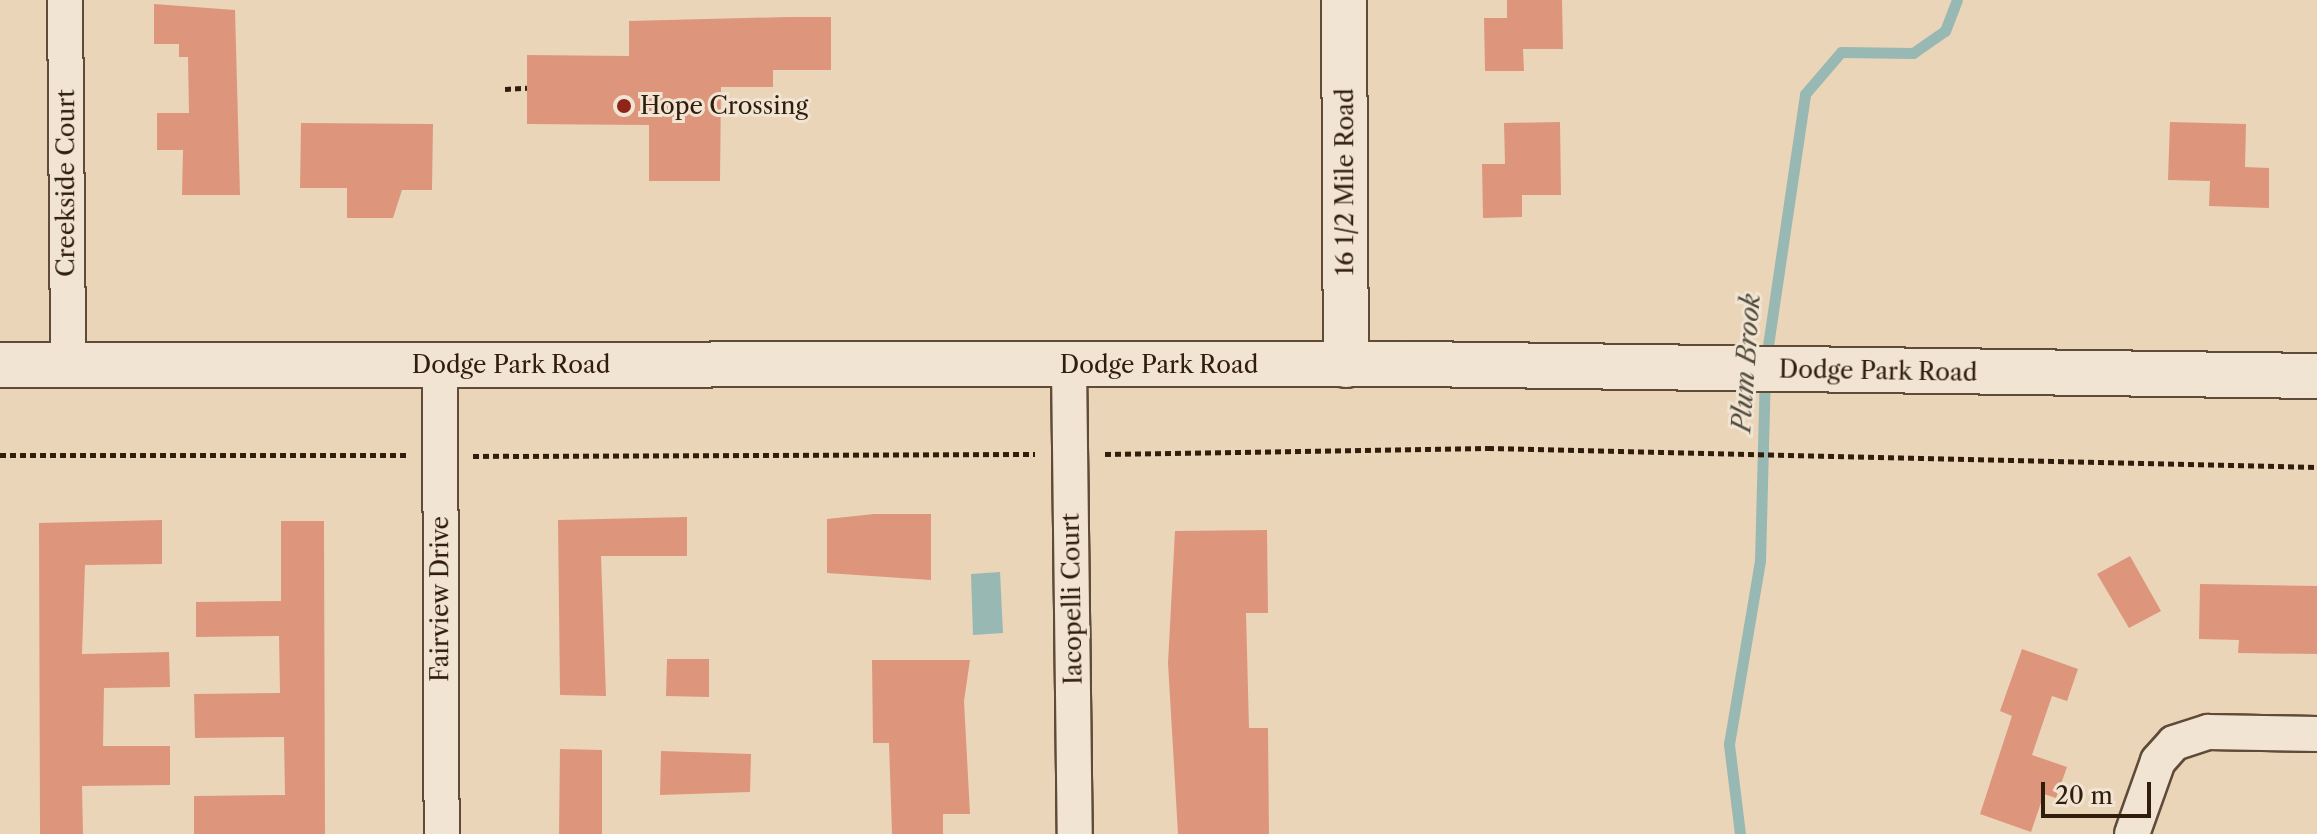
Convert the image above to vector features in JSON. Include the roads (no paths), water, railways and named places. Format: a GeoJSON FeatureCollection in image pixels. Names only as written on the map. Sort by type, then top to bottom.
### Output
{"type":"FeatureCollection","features":[{"type":"Feature","properties":{"kind":"street","name":"Creekside Court"},"geometry":{"type":"LineString","coordinates":[[65,0],[68,365]]}},
{"type":"Feature","properties":{"kind":"street","name":"16 1/2 Mile Road"},"geometry":{"type":"LineString","coordinates":[[1344,0],[1346,365]]}},
{"type":"Feature","properties":{"kind":"street","name":"Dodge Park Road"},"geometry":{"type":"LineString","coordinates":[[0,365],[1346,365],[2317,376]]}},
{"type":"Feature","properties":{"kind":"street","name":"Fairview Drive"},"geometry":{"type":"LineString","coordinates":[[440,365],[442,834]]}},
{"type":"Feature","properties":{"kind":"street","name":"Iacopelli Court"},"geometry":{"type":"LineString","coordinates":[[1069,365],[1075,834]]}},
{"type":"Feature","properties":{"kind":"street"},"geometry":{"type":"LineString","coordinates":[[2132,834],[2158,761],[2174,743],[2208,732],[2317,734]]}},
{"type":"Feature","properties":{"kind":"water"},"geometry":{"type":"Polygon","coordinates":[[[1000,572],[1003,633],[973,635],[971,574],[1000,572]]]}},
{"type":"Feature","properties":{"kind":"waterway","name":"Plum Brook"},"geometry":{"type":"LineString","coordinates":[[1766,359],[1805,94],[1841,52],[1913,53],[1945,31],[1957,0]]}},
{"type":"Feature","properties":{"kind":"waterway","name":"Plum Brook"},"geometry":{"type":"LineString","coordinates":[[1740,834],[1729,744],[1760,561],[1765,376]]}},
{"type":"Feature","properties":{"kind":"place","name":"Hope Crossing"},"geometry":{"type":"Point","coordinates":[624,106]}}]}
